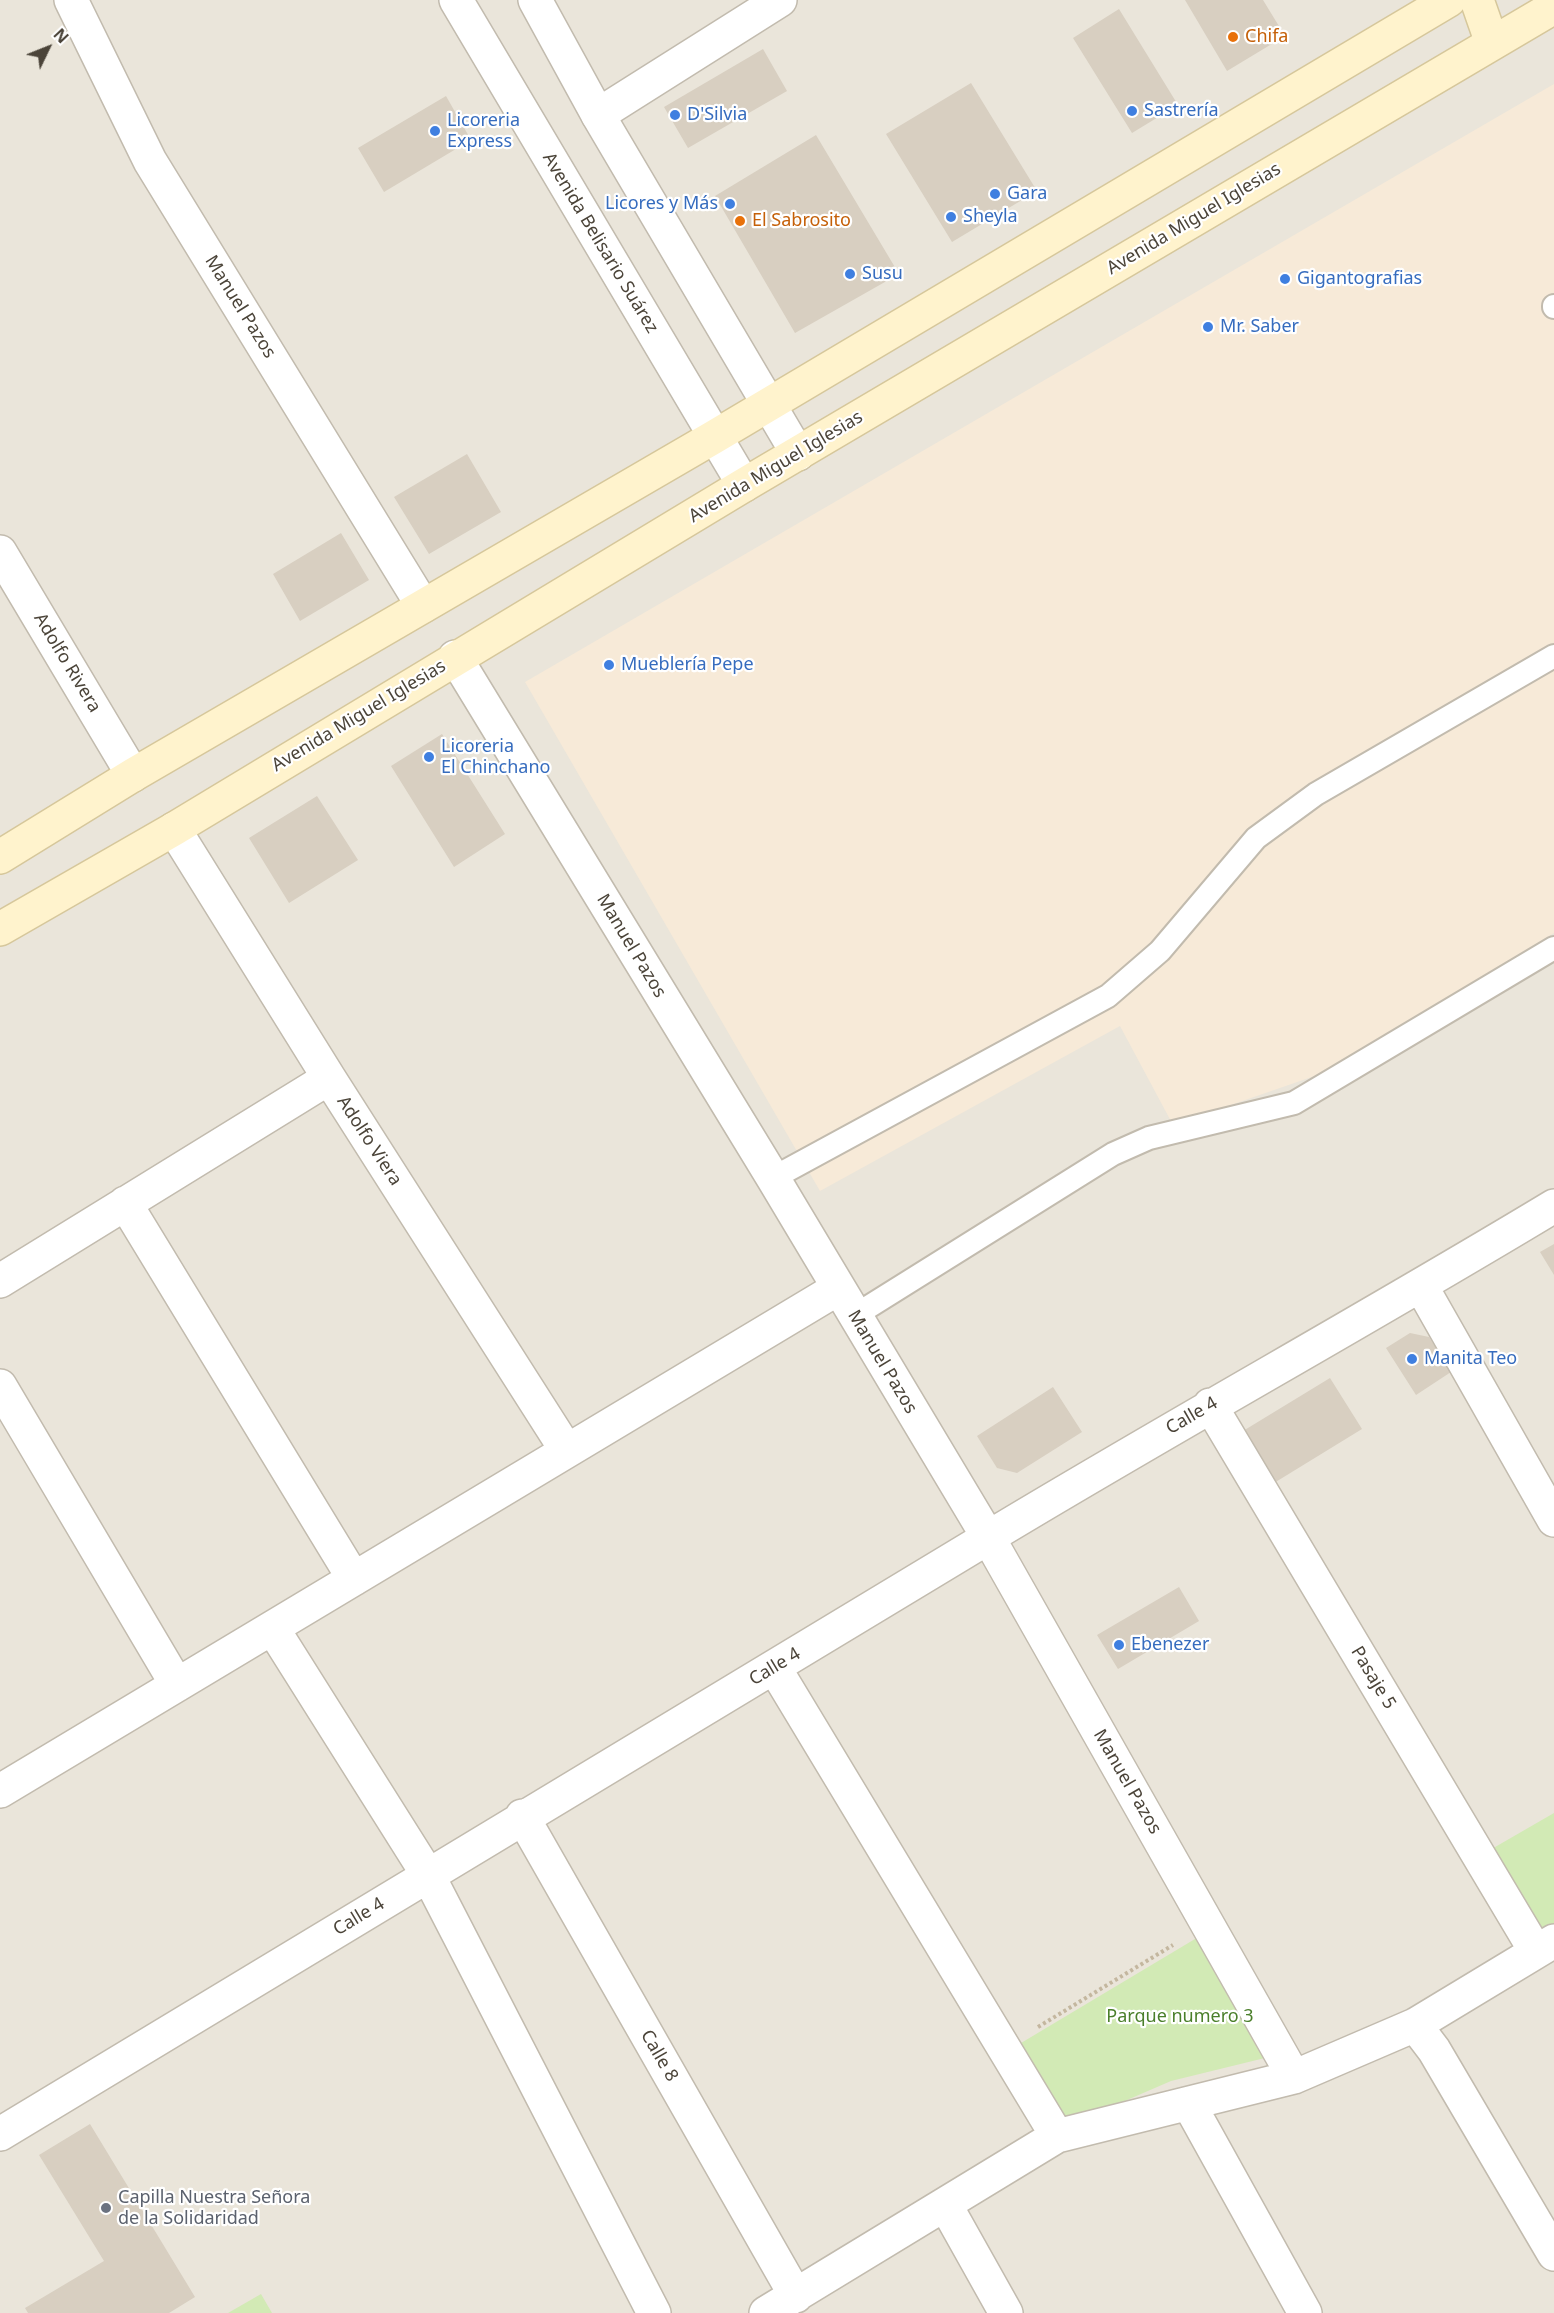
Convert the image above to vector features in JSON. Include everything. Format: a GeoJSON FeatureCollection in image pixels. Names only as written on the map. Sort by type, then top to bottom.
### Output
{"type":"FeatureCollection","features":[{"type":"Feature","properties":{"kind":"main road"},"geometry":{"type":"LineString","coordinates":[[0,857],[133,775],[714,437],[1449,0]]}},
{"type":"Feature","properties":{"kind":"main road"},"geometry":{"type":"LineString","coordinates":[[1477,0],[1492,43]]}},
{"type":"Feature","properties":{"kind":"main road","name":"Avenida Miguel Iglesias"},"geometry":{"type":"LineString","coordinates":[[0,929],[174,829],[455,657],[1492,43],[1547,6]]}},
{"type":"Feature","properties":{"kind":"street","name":"Manuel Pazos"},"geometry":{"type":"LineString","coordinates":[[71,0],[150,161],[423,606]]}},
{"type":"Feature","properties":{"kind":"street","name":"Avenida Belisario Suárez"},"geometry":{"type":"LineString","coordinates":[[456,0],[744,485]]}},
{"type":"Feature","properties":{"kind":"street"},"geometry":{"type":"LineString","coordinates":[[535,0],[598,115],[798,454]]}},
{"type":"Feature","properties":{"kind":"street"},"geometry":{"type":"LineString","coordinates":[[598,115],[780,0]]}},
{"type":"Feature","properties":{"kind":"street","name":"Adolfo Rivera"},"geometry":{"type":"LineString","coordinates":[[0,552],[133,775]]}},
{"type":"Feature","properties":{"kind":"street","name":"Manuel Pazos"},"geometry":{"type":"LineString","coordinates":[[455,657],[773,1178],[988,1537],[1294,2077]]}},
{"type":"Feature","properties":{"kind":"street","name":"Adolfo Viera"},"geometry":{"type":"LineString","coordinates":[[174,829],[329,1078],[567,1451]]}},
{"type":"Feature","properties":{"kind":"street"},"geometry":{"type":"LineString","coordinates":[[0,1281],[329,1078]]}},
{"type":"Feature","properties":{"kind":"street"},"geometry":{"type":"LineString","coordinates":[[126,1203],[354,1579]]}},
{"type":"Feature","properties":{"kind":"street","name":"Calle 4"},"geometry":{"type":"LineString","coordinates":[[0,2134],[522,1816],[988,1537],[1210,1405],[1421,1286],[1554,1206]]}},
{"type":"Feature","properties":{"kind":"street"},"geometry":{"type":"LineString","coordinates":[[1421,1286],[1554,1520]]}},
{"type":"Feature","properties":{"kind":"street"},"geometry":{"type":"LineString","coordinates":[[0,1791],[567,1451],[846,1302]]}},
{"type":"Feature","properties":{"kind":"street"},"geometry":{"type":"LineString","coordinates":[[0,1386],[177,1685]]}},
{"type":"Feature","properties":{"kind":"street","name":"Pasaje 5"},"geometry":{"type":"LineString","coordinates":[[1210,1405],[1544,1945]]}},
{"type":"Feature","properties":{"kind":"street"},"geometry":{"type":"LineString","coordinates":[[273,1629],[428,1875],[654,2313]]}},
{"type":"Feature","properties":{"kind":"street"},"geometry":{"type":"LineString","coordinates":[[774,1667],[1058,2136]]}},
{"type":"Feature","properties":{"kind":"street","name":"Calle 8"},"geometry":{"type":"LineString","coordinates":[[522,1816],[796,2296]]}},
{"type":"Feature","properties":{"kind":"street"},"geometry":{"type":"LineString","coordinates":[[766,2313],[946,2206],[1058,2136],[1294,2077],[1415,2025],[1544,1945]]}},
{"type":"Feature","properties":{"kind":"street"},"geometry":{"type":"LineString","coordinates":[[1415,2025],[1434,2050],[1554,2254]]}},
{"type":"Feature","properties":{"kind":"street"},"geometry":{"type":"LineString","coordinates":[[1189,2104],[1305,2313]]}},
{"type":"Feature","properties":{"kind":"street"},"geometry":{"type":"LineString","coordinates":[[946,2206],[1006,2313]]}},
{"type":"Feature","properties":{"kind":"lane"},"geometry":{"type":"LineString","coordinates":[[773,1178],[1108,996],[1160,951],[1256,838],[1316,794],[1554,656]]}},
{"type":"Feature","properties":{"kind":"lane"},"geometry":{"type":"LineString","coordinates":[[846,1302],[1113,1154],[1149,1138],[1294,1103],[1554,948]]}},
{"type":"Feature","properties":{"kind":"path"},"geometry":{"type":"LineString","coordinates":[[1004,2048],[1208,1924]]}},
{"type":"Feature","properties":{"kind":"shaded area"},"geometry":{"type":"Polygon","coordinates":[[[0,0],[1554,0],[1554,2313],[0,2313],[0,0]]]}},
{"type":"Feature","properties":{"kind":"shaded area"},"geometry":{"type":"Polygon","coordinates":[[[1554,84],[1554,933],[1329,1071],[1173,1125],[1120,1026],[820,1191],[525,682],[1554,84]]]}},
{"type":"Feature","properties":{"kind":"green space"},"geometry":{"type":"Polygon","coordinates":[[[1554,1813],[1554,1928],[1534,1937],[1483,1854],[1554,1813]]]}},
{"type":"Feature","properties":{"kind":"green space","name":"Parque numero 3"},"geometry":{"type":"Polygon","coordinates":[[[1200,1936],[1273,2056],[1171,2081],[1060,2129],[1011,2049],[1200,1936]]]}},
{"type":"Feature","properties":{"kind":"green space"},"geometry":{"type":"Polygon","coordinates":[[[261,2294],[272,2313],[228,2313],[261,2294]]]}},
{"type":"Feature","properties":{"kind":"building"},"geometry":{"type":"Polygon","coordinates":[[[1185,0],[1263,0],[1285,36],[1227,71],[1185,0]]]}},
{"type":"Feature","properties":{"kind":"building"},"geometry":{"type":"Polygon","coordinates":[[[1119,9],[1178,105],[1132,133],[1073,38],[1119,9]]]}},
{"type":"Feature","properties":{"kind":"building"},"geometry":{"type":"Polygon","coordinates":[[[763,49],[787,91],[688,148],[664,107],[763,49]]]}},
{"type":"Feature","properties":{"kind":"building"},"geometry":{"type":"Polygon","coordinates":[[[971,83],[1037,191],[952,242],[886,134],[971,83]]]}},
{"type":"Feature","properties":{"kind":"building"},"geometry":{"type":"Polygon","coordinates":[[[446,96],[471,140],[384,192],[358,148],[446,96]]]}},
{"type":"Feature","properties":{"kind":"building"},"geometry":{"type":"Polygon","coordinates":[[[816,135],[899,274],[795,333],[715,196],[816,135]]]}},
{"type":"Feature","properties":{"kind":"building"},"geometry":{"type":"Polygon","coordinates":[[[467,454],[501,512],[429,554],[394,497],[467,454]]]}},
{"type":"Feature","properties":{"kind":"building"},"geometry":{"type":"Polygon","coordinates":[[[341,533],[369,580],[300,621],[273,574],[341,533]]]}},
{"type":"Feature","properties":{"kind":"building"},"geometry":{"type":"Polygon","coordinates":[[[442,734],[505,834],[454,867],[391,766],[442,734]]]}},
{"type":"Feature","properties":{"kind":"building"},"geometry":{"type":"Polygon","coordinates":[[[317,796],[358,860],[289,903],[249,838],[317,796]]]}},
{"type":"Feature","properties":{"kind":"building"},"geometry":{"type":"Polygon","coordinates":[[[1554,1244],[1554,1275],[1540,1252],[1554,1244]]]}},
{"type":"Feature","properties":{"kind":"building"},"geometry":{"type":"Polygon","coordinates":[[[1410,1333],[1429,1337],[1451,1372],[1416,1395],[1386,1348],[1410,1333]]]}},
{"type":"Feature","properties":{"kind":"building"},"geometry":{"type":"Polygon","coordinates":[[[1330,1378],[1362,1429],[1274,1483],[1243,1431],[1330,1378]]]}},
{"type":"Feature","properties":{"kind":"building"},"geometry":{"type":"Polygon","coordinates":[[[1053,1387],[1082,1432],[1017,1473],[997,1468],[977,1436],[1053,1387]]]}},
{"type":"Feature","properties":{"kind":"building"},"geometry":{"type":"Polygon","coordinates":[[[1179,1587],[1199,1621],[1118,1669],[1097,1635],[1179,1587]]]}},
{"type":"Feature","properties":{"kind":"building","name":"Capilla Nuestra Señora de la Solidaridad"},"geometry":{"type":"Polygon","coordinates":[[[90,2124],[195,2297],[169,2313],[28,2313],[25,2308],[104,2261],[39,2155],[90,2124]]]}},
{"type":"Feature","properties":{"kind":"place","name":"Chifa"},"geometry":{"type":"Point","coordinates":[1233,37]}},
{"type":"Feature","properties":{"kind":"place","name":"Sastrería"},"geometry":{"type":"Point","coordinates":[1132,111]}},
{"type":"Feature","properties":{"kind":"place","name":"D'Silvia"},"geometry":{"type":"Point","coordinates":[675,115]}},
{"type":"Feature","properties":{"kind":"place","name":"Licoreria Express"},"geometry":{"type":"Point","coordinates":[435,131]}},
{"type":"Feature","properties":{"kind":"place","name":"Gara"},"geometry":{"type":"Point","coordinates":[995,194]}},
{"type":"Feature","properties":{"kind":"place","name":"Licores y Más"},"geometry":{"type":"Point","coordinates":[730,204]}},
{"type":"Feature","properties":{"kind":"place","name":"Sheyla"},"geometry":{"type":"Point","coordinates":[951,217]}},
{"type":"Feature","properties":{"kind":"place","name":"El Sabrosito"},"geometry":{"type":"Point","coordinates":[740,221]}},
{"type":"Feature","properties":{"kind":"place","name":"Susu"},"geometry":{"type":"Point","coordinates":[850,274]}},
{"type":"Feature","properties":{"kind":"place","name":"Gigantografias"},"geometry":{"type":"Point","coordinates":[1285,279]}},
{"type":"Feature","properties":{"kind":"place","name":"Mr. Saber"},"geometry":{"type":"Point","coordinates":[1208,327]}},
{"type":"Feature","properties":{"kind":"place","name":"Mueblería Pepe"},"geometry":{"type":"Point","coordinates":[609,665]}},
{"type":"Feature","properties":{"kind":"place","name":"Licoreria El Chinchano"},"geometry":{"type":"Point","coordinates":[429,757]}},
{"type":"Feature","properties":{"kind":"place","name":"Manita Teo"},"geometry":{"type":"Point","coordinates":[1412,1359]}},
{"type":"Feature","properties":{"kind":"place","name":"Ebenezer"},"geometry":{"type":"Point","coordinates":[1119,1645]}},
{"type":"Feature","properties":{"kind":"place","name":"Capilla Nuestra Señora de la Solidaridad"},"geometry":{"type":"Point","coordinates":[106,2208]}}]}
